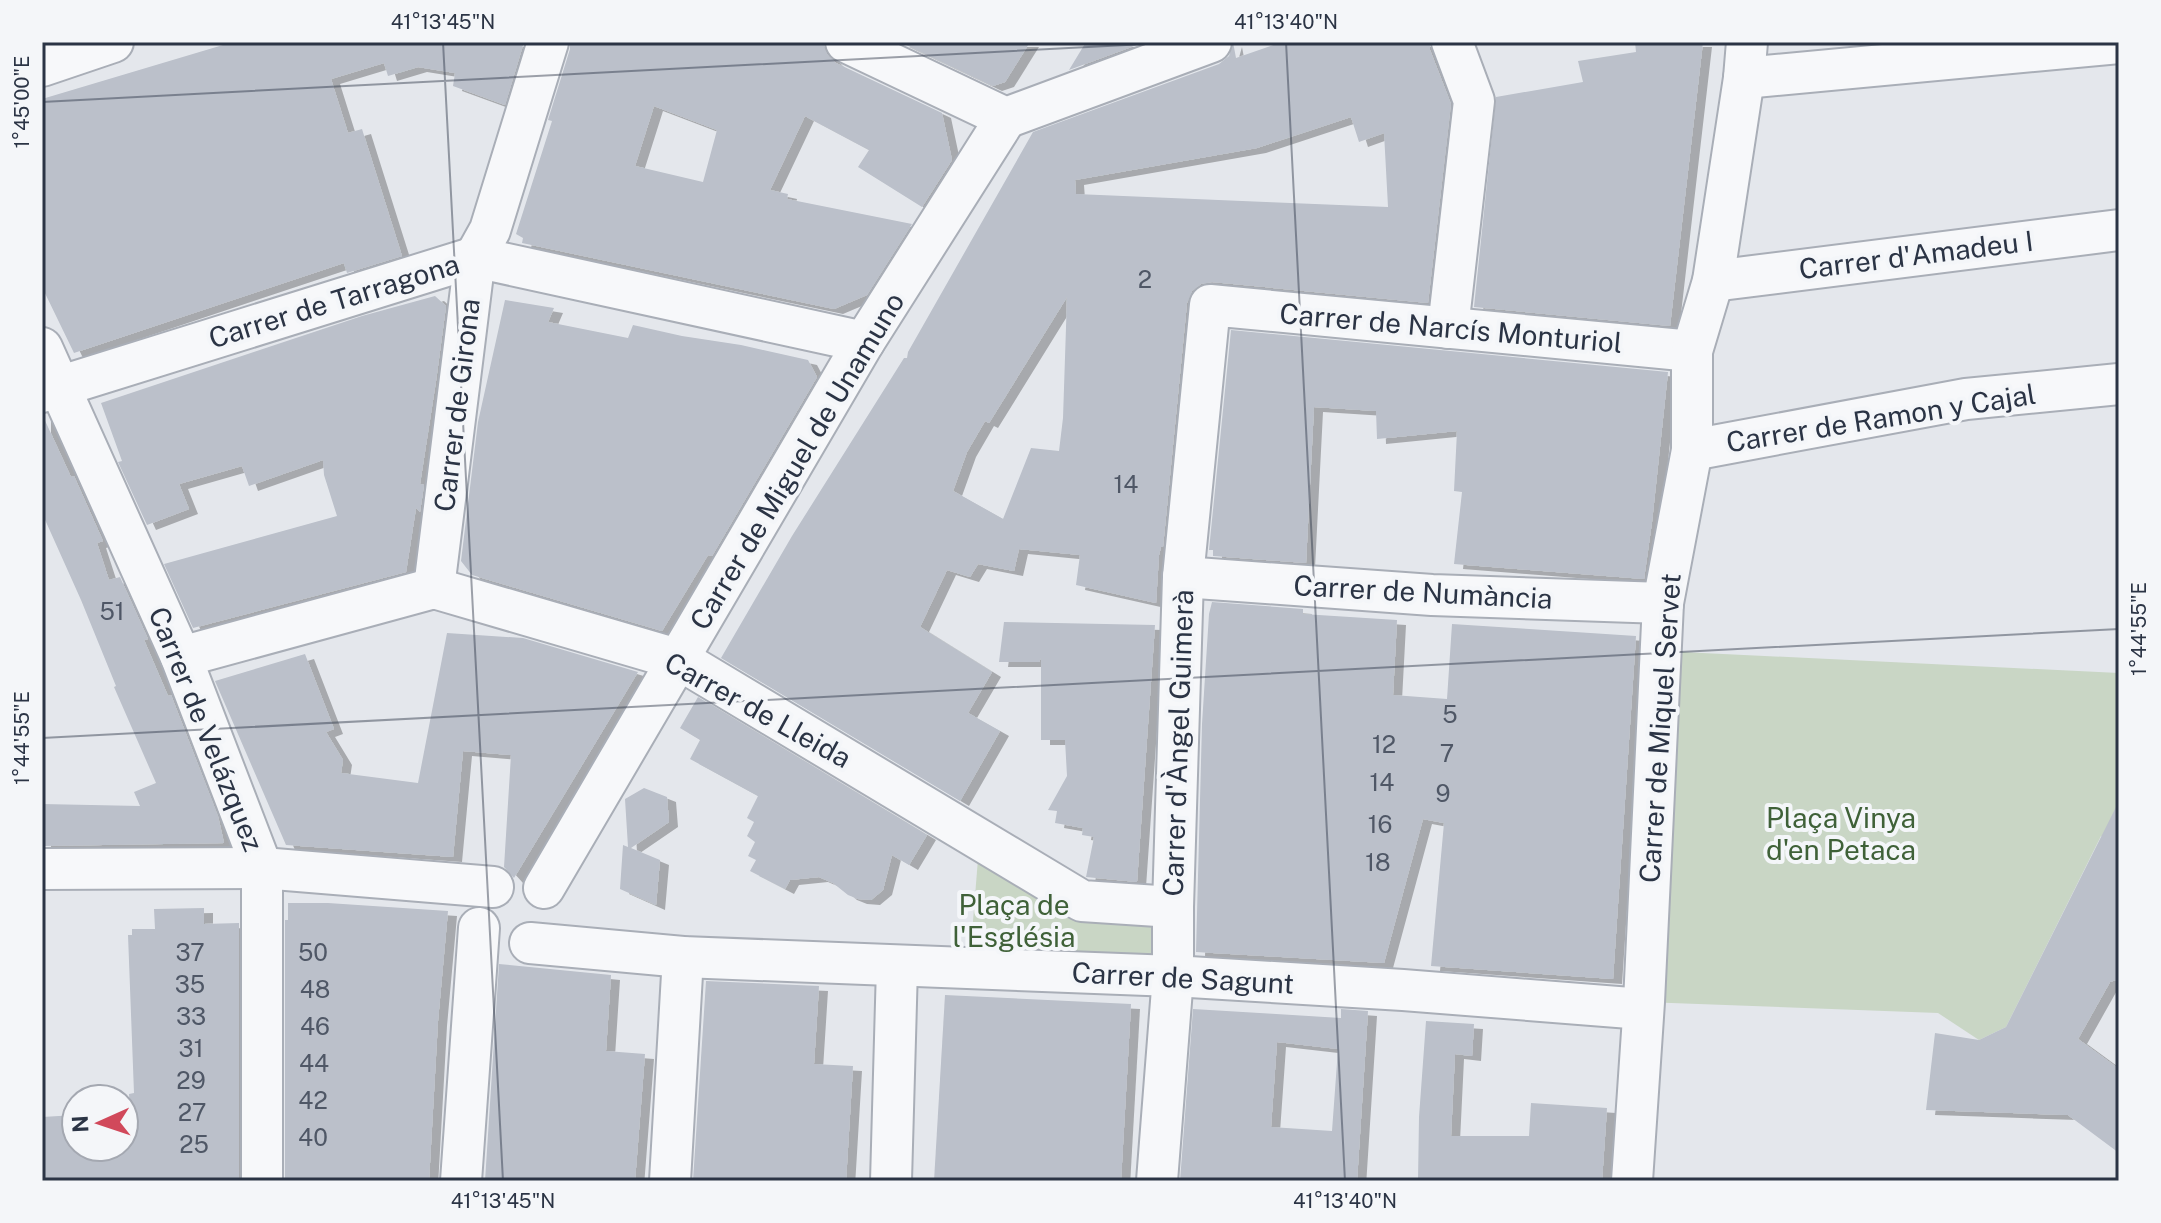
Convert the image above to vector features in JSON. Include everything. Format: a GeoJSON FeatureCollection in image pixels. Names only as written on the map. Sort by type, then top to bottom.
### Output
{"type":"FeatureCollection","features":[{"type":"Feature","properties":{"kind":"street"},"geometry":{"type":"LineString","coordinates":[[42,66],[113,42]]}},
{"type":"Feature","properties":{"kind":"street","name":"Carrer de Girona"},"geometry":{"type":"LineString","coordinates":[[434,588],[475,257],[490,230],[548,42]]}},
{"type":"Feature","properties":{"kind":"street"},"geometry":{"type":"LineString","coordinates":[[846,42],[1006,118],[1211,42]]}},
{"type":"Feature","properties":{"kind":"street"},"geometry":{"type":"LineString","coordinates":[[1448,328],[1474,101],[1452,42]]}},
{"type":"Feature","properties":{"kind":"street"},"geometry":{"type":"LineString","coordinates":[[1746,60],[2119,43]]}},
{"type":"Feature","properties":{"kind":"street","name":"Carrer de Miquel Servet"},"geometry":{"type":"LineString","coordinates":[[1632,1181],[1663,603],[1692,450],[1692,351],[1713,281],[1746,60]]}},
{"type":"Feature","properties":{"kind":"street","name":"Carrer de Miguel de Unamuno"},"geometry":{"type":"LineString","coordinates":[[544,888],[864,342],[1006,118]]}},
{"type":"Feature","properties":{"kind":"street","name":"Carrer d'Amadeu I"},"geometry":{"type":"LineString","coordinates":[[1713,281],[2119,230]]}},
{"type":"Feature","properties":{"kind":"street","name":"Carrer de Tarragona"},"geometry":{"type":"LineString","coordinates":[[50,389],[475,257],[864,342]]}},
{"type":"Feature","properties":{"kind":"street","name":"Carrer de Narcís Monturiol"},"geometry":{"type":"LineString","coordinates":[[1210,305],[1692,351]]}},
{"type":"Feature","properties":{"kind":"street","name":"Carrer d'Àngel Guimerà"},"geometry":{"type":"LineString","coordinates":[[1157,1181],[1173,976],[1183,577],[1210,305]]}},
{"type":"Feature","properties":{"kind":"street","name":"Carrer de Velázquez"},"geometry":{"type":"LineString","coordinates":[[42,348],[50,389],[181,657],[262,868],[262,1181]]}},
{"type":"Feature","properties":{"kind":"street","name":"Carrer de Ramon y Cajal"},"geometry":{"type":"LineString","coordinates":[[1692,450],[1966,399],[2119,384]]}},
{"type":"Feature","properties":{"kind":"street","name":"Carrer de Numància"},"geometry":{"type":"LineString","coordinates":[[1183,577],[1432,595],[1663,603]]}},
{"type":"Feature","properties":{"kind":"street"},"geometry":{"type":"LineString","coordinates":[[181,657],[434,588]]}},
{"type":"Feature","properties":{"kind":"street","name":"Carrer de Lleida"},"geometry":{"type":"LineString","coordinates":[[434,588],[680,660],[1082,901],[1173,907]]}},
{"type":"Feature","properties":{"kind":"street"},"geometry":{"type":"LineString","coordinates":[[42,869],[262,868],[493,887],[529,884],[544,888],[551,898],[549,928],[544,937],[530,943],[502,944],[486,936],[479,928]]}},
{"type":"Feature","properties":{"kind":"street"},"geometry":{"type":"LineString","coordinates":[[461,1181],[479,928],[477,913],[484,896],[493,887]]}},
{"type":"Feature","properties":{"kind":"street","name":"Carrer de Sagunt"},"geometry":{"type":"LineString","coordinates":[[530,943],[683,957],[1173,976],[1643,1009]]}},
{"type":"Feature","properties":{"kind":"street"},"geometry":{"type":"LineString","coordinates":[[670,1181],[683,957]]}},
{"type":"Feature","properties":{"kind":"street"},"geometry":{"type":"LineString","coordinates":[[891,1181],[897,967]]}},
{"type":"Feature","properties":{"kind":"green space","name":"Plaça Vinya d'en Petaca"},"geometry":{"type":"Polygon","coordinates":[[[1661,651],[2119,673],[2119,844],[2101,836],[2006,1027],[1979,1040],[1938,1013],[1644,1002],[1661,651]]]}},
{"type":"Feature","properties":{"kind":"green space","name":"Plaça de l'Església"},"geometry":{"type":"Polygon","coordinates":[[[978,859],[1158,918],[1154,965],[970,958],[978,859]]]}},
{"type":"Feature","properties":{"kind":"building"},"geometry":{"type":"Polygon","coordinates":[[[233,42],[524,42],[505,105],[453,86],[455,73],[418,67],[388,76],[384,63],[331,79],[348,133],[362,129],[402,256],[347,273],[344,263],[74,353],[42,287],[42,99],[233,42]]]}},
{"type":"Feature","properties":{"kind":"building"},"geometry":{"type":"Polygon","coordinates":[[[570,42],[823,42],[827,54],[836,63],[942,113],[952,160],[922,207],[858,167],[869,150],[805,116],[770,190],[788,194],[787,199],[912,224],[867,295],[834,309],[522,243],[523,238],[516,234],[552,121],[548,120],[570,42]],[[654,106],[635,166],[703,182],[717,130],[654,106]]]}},
{"type":"Feature","properties":{"kind":"building"},"geometry":{"type":"Polygon","coordinates":[[[900,42],[1030,42],[1005,82],[993,86],[900,42]]]}},
{"type":"Feature","properties":{"kind":"building"},"geometry":{"type":"Polygon","coordinates":[[[1086,42],[1145,42],[1069,70],[1086,42]]]}},
{"type":"Feature","properties":{"kind":"building"},"geometry":{"type":"Polygon","coordinates":[[[1233,42],[1236,58],[1282,42],[1430,42],[1430,50],[1451,104],[1428,303],[1212,282],[1201,284],[1192,291],[1187,303],[1156,603],[1076,585],[1080,555],[1019,549],[1014,571],[978,564],[970,577],[947,570],[920,627],[992,672],[968,713],[1000,731],[960,801],[721,658],[792,536],[904,358],[907,358],[1033,132],[1219,64],[1229,56],[1233,42]],[[1351,117],[1257,148],[1075,180],[1076,194],[1388,207],[1384,133],[1359,142],[1351,117]],[[1067,297],[989,423],[985,421],[967,452],[953,491],[1003,519],[1031,448],[1059,451],[1067,297]]]}},
{"type":"Feature","properties":{"kind":"building"},"geometry":{"type":"Polygon","coordinates":[[[1635,42],[1703,42],[1670,326],[1474,307],[1496,97],[1583,82],[1578,61],[1636,52],[1635,42]]]}},
{"type":"Feature","properties":{"kind":"building"},"geometry":{"type":"Polygon","coordinates":[[[435,296],[446,306],[420,484],[424,485],[420,512],[416,508],[406,572],[193,628],[164,564],[337,516],[324,475],[323,460],[249,486],[242,466],[179,484],[189,509],[147,525],[118,462],[122,461],[101,403],[362,316],[435,296]]]}},
{"type":"Feature","properties":{"kind":"building"},"geometry":{"type":"Polygon","coordinates":[[[505,300],[554,308],[548,322],[628,338],[633,325],[808,360],[817,377],[712,556],[708,555],[662,631],[472,575],[461,561],[478,422],[505,300]]]}},
{"type":"Feature","properties":{"kind":"building"},"geometry":{"type":"Polygon","coordinates":[[[1231,330],[1668,372],[1644,579],[1454,564],[1462,492],[1454,491],[1457,431],[1377,439],[1376,411],[1314,407],[1306,563],[1213,556],[1213,550],[1209,550],[1231,330]]]}},
{"type":"Feature","properties":{"kind":"building"},"geometry":{"type":"Polygon","coordinates":[[[42,414],[103,541],[97,543],[109,580],[120,577],[148,639],[144,640],[168,696],[171,695],[218,816],[224,843],[42,846],[42,804],[140,806],[134,792],[156,783],[42,513],[42,414]]]}},
{"type":"Feature","properties":{"kind":"building"},"geometry":{"type":"Polygon","coordinates":[[[1212,602],[1303,609],[1303,614],[1397,620],[1393,695],[1447,699],[1452,624],[1636,636],[1613,979],[1431,966],[1444,823],[1423,819],[1384,963],[1196,952],[1202,724],[1212,602]]]}},
{"type":"Feature","properties":{"kind":"building"},"geometry":{"type":"Polygon","coordinates":[[[1004,622],[1155,625],[1137,882],[1086,877],[1094,837],[1082,835],[1083,828],[1055,823],[1057,811],[1048,810],[1067,776],[1065,740],[1041,740],[1041,658],[1039,662],[999,662],[1004,622]]]}},
{"type":"Feature","properties":{"kind":"building"},"geometry":{"type":"Polygon","coordinates":[[[447,633],[523,638],[638,672],[514,878],[504,867],[511,755],[463,751],[453,857],[286,845],[215,681],[305,654],[334,729],[326,732],[343,760],[341,773],[418,783],[447,633]]]}},
{"type":"Feature","properties":{"kind":"building"},"geometry":{"type":"Polygon","coordinates":[[[698,697],[927,835],[909,865],[892,855],[883,890],[871,900],[848,895],[819,877],[790,880],[785,889],[750,871],[756,860],[748,856],[755,842],[747,836],[754,822],[747,818],[758,796],[690,759],[700,740],[680,728],[698,697]]]}},
{"type":"Feature","properties":{"kind":"building"},"geometry":{"type":"Polygon","coordinates":[[[644,788],[667,797],[669,822],[631,848],[660,860],[656,905],[620,889],[623,845],[628,847],[625,799],[644,788]]]}},
{"type":"Feature","properties":{"kind":"building"},"geometry":{"type":"Polygon","coordinates":[[[2119,801],[2119,979],[2110,982],[2078,1039],[2119,1069],[2119,1153],[2068,1115],[1926,1110],[1935,1033],[1979,1040],[2006,1027],[2119,801]]]}},
{"type":"Feature","properties":{"kind":"building"},"geometry":{"type":"Polygon","coordinates":[[[288,903],[448,911],[429,1181],[285,1181],[285,920],[288,920],[288,903]]]}},
{"type":"Feature","properties":{"kind":"building"},"geometry":{"type":"Polygon","coordinates":[[[204,908],[204,924],[239,923],[239,1181],[42,1181],[42,1117],[60,1116],[60,1163],[140,1163],[140,1083],[134,1083],[128,935],[132,935],[132,929],[155,929],[154,909],[204,908]]]}},
{"type":"Feature","properties":{"kind":"building"},"geometry":{"type":"Polygon","coordinates":[[[499,964],[611,975],[606,1051],[645,1054],[635,1181],[485,1181],[499,964]]]}},
{"type":"Feature","properties":{"kind":"building"},"geometry":{"type":"Polygon","coordinates":[[[706,981],[819,986],[814,1064],[853,1066],[846,1181],[693,1181],[706,981]]]}},
{"type":"Feature","properties":{"kind":"building"},"geometry":{"type":"Polygon","coordinates":[[[945,995],[1131,1004],[1121,1181],[934,1181],[945,995]]]}},
{"type":"Feature","properties":{"kind":"building"},"geometry":{"type":"Polygon","coordinates":[[[1193,1009],[1341,1018],[1341,1009],[1368,1011],[1357,1181],[1180,1181],[1193,1009]],[[1277,1042],[1271,1127],[1332,1131],[1338,1049],[1277,1042]]]}},
{"type":"Feature","properties":{"kind":"building"},"geometry":{"type":"Polygon","coordinates":[[[1426,1021],[1474,1024],[1472,1056],[1455,1054],[1451,1136],[1529,1136],[1531,1103],[1607,1108],[1602,1181],[1418,1181],[1426,1021]]]}}]}
